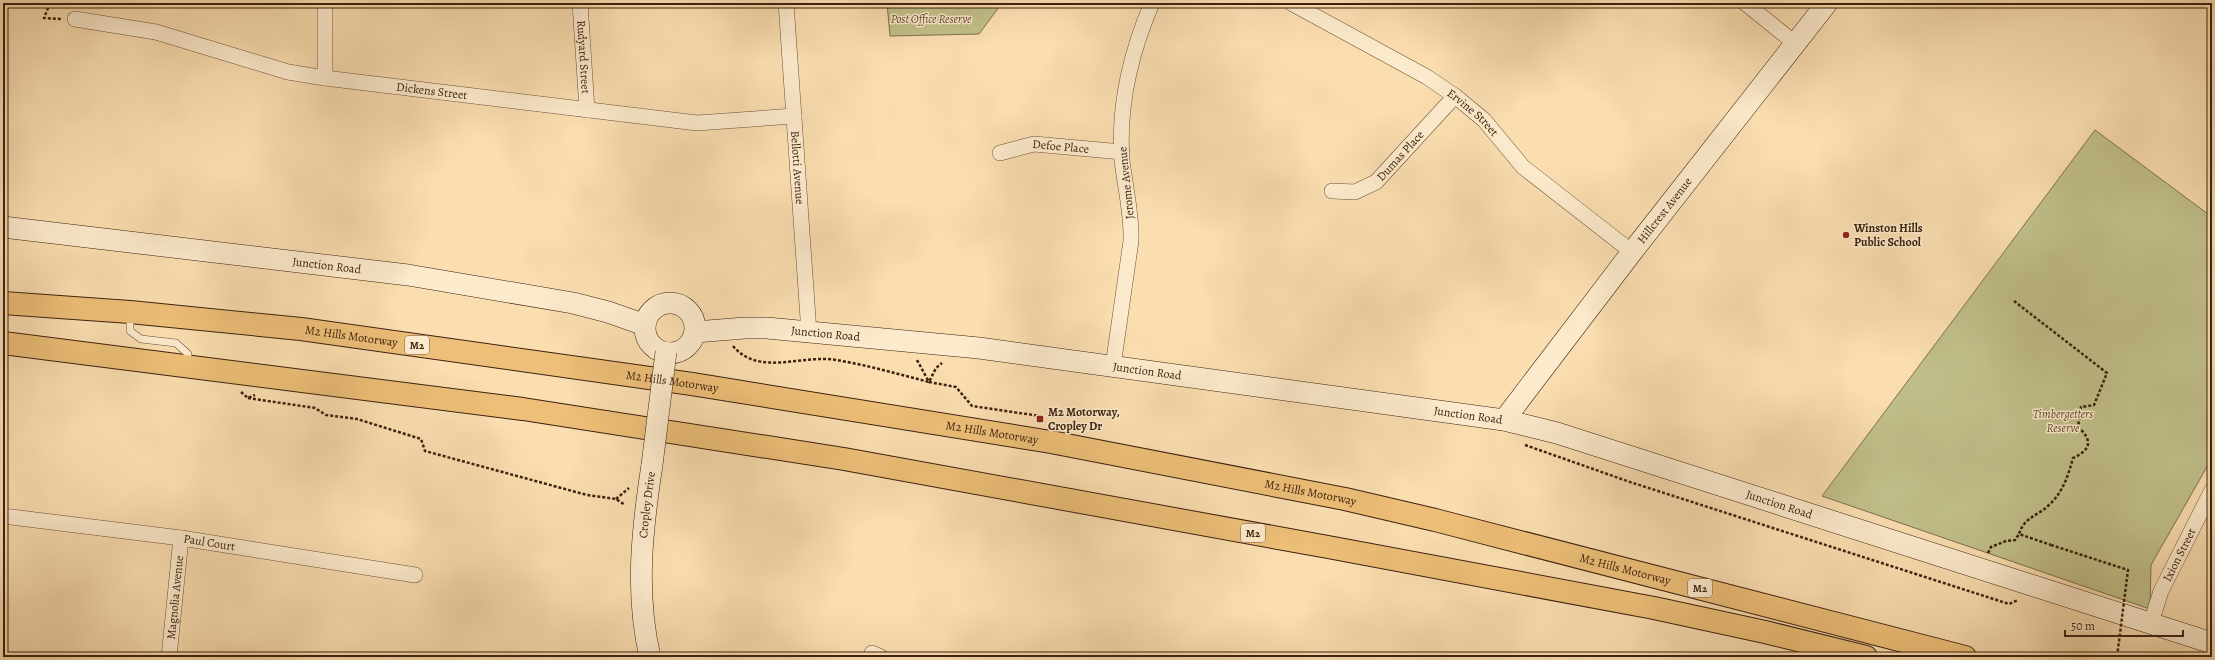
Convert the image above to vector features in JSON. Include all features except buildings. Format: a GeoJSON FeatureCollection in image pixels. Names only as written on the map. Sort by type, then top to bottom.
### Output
{"type":"FeatureCollection","features":[{"type":"Feature","properties":{"kind":"highway","name":"M2 Hills Motorway"},"geometry":{"type":"LineString","coordinates":[[3,303],[130,312],[301,329],[646,377],[829,405],[1059,444],[1345,499],[1435,520],[1965,657]]}},
{"type":"Feature","properties":{"kind":"highway","name":"M2"},"geometry":{"type":"LineString","coordinates":[[3,343],[523,409],[883,466],[1654,608],[1765,632],[1866,657]]}},
{"type":"Feature","properties":{"kind":"street"},"geometry":{"type":"LineString","coordinates":[[325,3],[325,78]]}},
{"type":"Feature","properties":{"kind":"street","name":"Rudyard Street"},"geometry":{"type":"LineString","coordinates":[[580,3],[588,110]]}},
{"type":"Feature","properties":{"kind":"street","name":"Bellotti Avenue"},"geometry":{"type":"LineString","coordinates":[[786,3],[808,332]]}},
{"type":"Feature","properties":{"kind":"street","name":"Jerome Avenue"},"geometry":{"type":"LineString","coordinates":[[1113,366],[1131,241],[1130,218],[1122,152],[1122,122],[1128,76],[1139,37],[1152,3]]}},
{"type":"Feature","properties":{"kind":"street","name":"Ervine Street"},"geometry":{"type":"LineString","coordinates":[[1291,3],[1427,77],[1455,96],[1484,120],[1523,167],[1632,252]]}},
{"type":"Feature","properties":{"kind":"street"},"geometry":{"type":"LineString","coordinates":[[1745,3],[1796,44]]}},
{"type":"Feature","properties":{"kind":"street","name":"Hillcrest Avenue"},"geometry":{"type":"LineString","coordinates":[[1504,420],[1632,252],[1828,3]]}},
{"type":"Feature","properties":{"kind":"street","name":"Dickens Street"},"geometry":{"type":"LineString","coordinates":[[75,19],[156,32],[288,72],[325,78],[697,123],[794,116]]}},
{"type":"Feature","properties":{"kind":"street","name":"Dumas Place"},"geometry":{"type":"LineString","coordinates":[[1332,192],[1355,192],[1376,182],[1455,96]]}},
{"type":"Feature","properties":{"kind":"street","name":"Defoe Place"},"geometry":{"type":"LineString","coordinates":[[1000,152],[1034,144],[1122,152]]}},
{"type":"Feature","properties":{"kind":"street","name":"Junction Road"},"geometry":{"type":"LineString","coordinates":[[3,227],[408,275],[579,304],[646,325]]}},
{"type":"Feature","properties":{"kind":"street"},"geometry":{"type":"LineString","coordinates":[[674,303],[688,310],[695,324],[695,332],[688,345],[682,350],[666,352],[653,346],[648,340],[646,325],[648,317],[658,306],[674,303]]}},
{"type":"Feature","properties":{"kind":"street","name":"Junction Road"},"geometry":{"type":"LineString","coordinates":[[695,332],[767,328],[918,342],[1113,366],[1504,420],[1564,435],[2212,643]]}},
{"type":"Feature","properties":{"kind":"street","name":"Cropley Drive"},"geometry":{"type":"LineString","coordinates":[[650,657],[642,611],[640,578],[641,542],[666,352]]}},
{"type":"Feature","properties":{"kind":"street","name":"Ixion Street"},"geometry":{"type":"LineString","coordinates":[[2151,623],[2161,591],[2212,490]]}},
{"type":"Feature","properties":{"kind":"street","name":"Paul Court"},"geometry":{"type":"LineString","coordinates":[[3,516],[181,538],[415,574]]}},
{"type":"Feature","properties":{"kind":"street","name":"Magnolia Avenue"},"geometry":{"type":"LineString","coordinates":[[169,657],[181,538]]}},
{"type":"Feature","properties":{"kind":"lane"},"geometry":{"type":"LineString","coordinates":[[130,312],[130,331],[141,339],[176,343],[188,354],[187,367]]}},
{"type":"Feature","properties":{"kind":"path"},"geometry":{"type":"LineString","coordinates":[[50,3],[44,18],[75,19]]}},
{"type":"Feature","properties":{"kind":"path"},"geometry":{"type":"LineString","coordinates":[[1984,569],[1991,547],[2006,541],[2015,540],[2019,534],[2022,524],[2049,505],[2060,492],[2068,476],[2073,458],[2080,455],[2088,447],[2089,441],[2086,434],[2078,427],[2081,408],[2094,405],[2107,373],[2014,301]]}},
{"type":"Feature","properties":{"kind":"path"},"geometry":{"type":"LineString","coordinates":[[725,330],[732,346],[737,351],[752,360],[785,363],[811,359],[836,360],[956,387],[972,406],[1040,416],[1040,419]]}},
{"type":"Feature","properties":{"kind":"path"},"geometry":{"type":"LineString","coordinates":[[918,342],[917,359],[929,382]]}},
{"type":"Feature","properties":{"kind":"path"},"geometry":{"type":"LineString","coordinates":[[929,382],[939,364],[947,361]]}},
{"type":"Feature","properties":{"kind":"path"},"geometry":{"type":"LineString","coordinates":[[248,398],[315,408],[326,414],[357,419],[421,439],[425,451],[587,495],[616,499],[625,505]]}},
{"type":"Feature","properties":{"kind":"path"},"geometry":{"type":"LineString","coordinates":[[1518,443],[1630,482],[2009,604],[2021,599]]}},
{"type":"Feature","properties":{"kind":"path"},"geometry":{"type":"LineString","coordinates":[[616,499],[629,488]]}},
{"type":"Feature","properties":{"kind":"path"},"geometry":{"type":"LineString","coordinates":[[2019,534],[2128,570],[2117,657]]}},
{"type":"Feature","properties":{"kind":"path"},"geometry":{"type":"LineString","coordinates":[[2117,628],[2124,630]]}},
{"type":"Feature","properties":{"kind":"green space","name":"Post Office Reserve"},"geometry":{"type":"Polygon","coordinates":[[[887,3],[1002,3],[979,34],[890,36],[887,3]]]}},
{"type":"Feature","properties":{"kind":"green space","name":"Timbergetters Reserve"},"geometry":{"type":"Polygon","coordinates":[[[2095,130],[2212,217],[2212,458],[2151,565],[2150,609],[1822,496],[2095,130]]]}},
{"type":"Feature","properties":{"kind":"place","name":"Winston Hills Public School"},"geometry":{"type":"Point","coordinates":[1846,235]}},
{"type":"Feature","properties":{"kind":"place","name":"M2 Motorway, Cropley Dr"},"geometry":{"type":"Point","coordinates":[1040,419]}}]}
